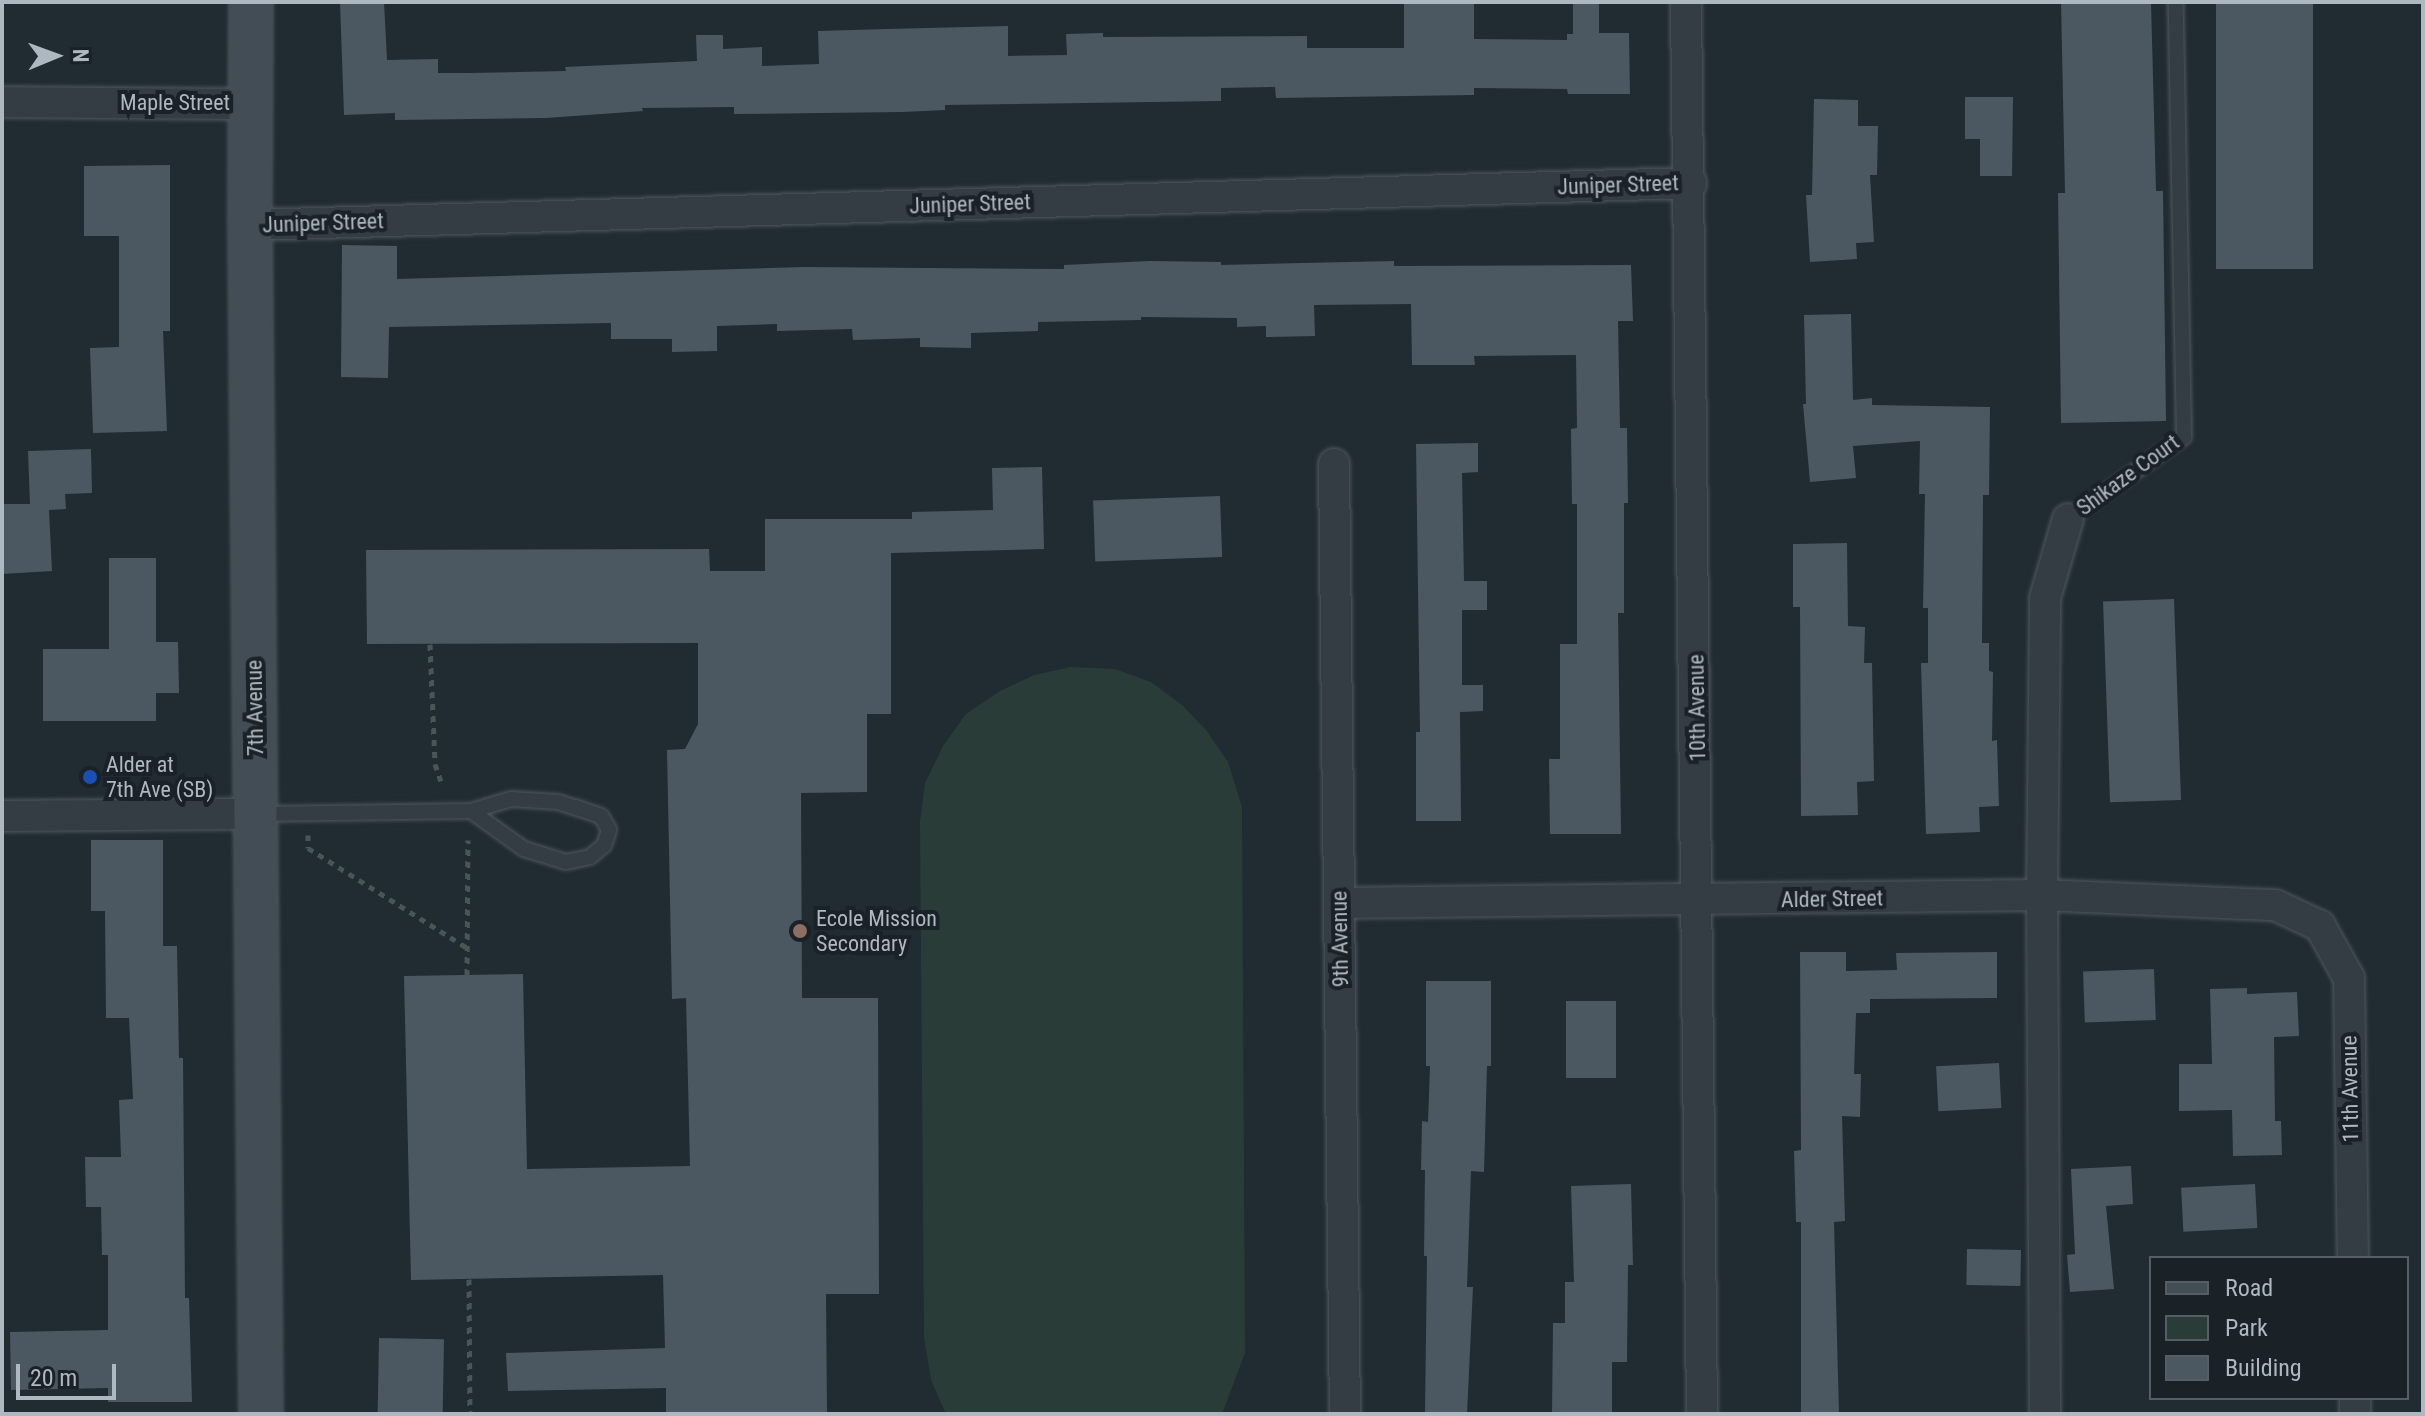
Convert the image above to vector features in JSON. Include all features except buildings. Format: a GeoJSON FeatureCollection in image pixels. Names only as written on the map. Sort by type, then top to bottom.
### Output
{"type":"FeatureCollection","features":[{"type":"Feature","properties":{"kind":"street","name":"7th Avenue"},"geometry":{"type":"LineString","coordinates":[[251,2],[250,225],[261,1414]]}},
{"type":"Feature","properties":{"kind":"street","name":"10th Avenue"},"geometry":{"type":"LineString","coordinates":[[1686,2],[1691,183],[1702,1414]]}},
{"type":"Feature","properties":{"kind":"street","name":"Maple Street"},"geometry":{"type":"LineString","coordinates":[[2,102],[252,104]]}},
{"type":"Feature","properties":{"kind":"street","name":"Juniper Street"},"geometry":{"type":"LineString","coordinates":[[250,225],[1691,183]]}},
{"type":"Feature","properties":{"kind":"street","name":"9th Avenue"},"geometry":{"type":"LineString","coordinates":[[1334,464],[1345,1414]]}},
{"type":"Feature","properties":{"kind":"street","name":"Shikaze Court"},"geometry":{"type":"LineString","coordinates":[[2045,1414],[2042,895],[2045,598],[2068,519]]}},
{"type":"Feature","properties":{"kind":"street"},"geometry":{"type":"LineString","coordinates":[[2,816],[256,814]]}},
{"type":"Feature","properties":{"kind":"street","name":"Alder Street"},"geometry":{"type":"LineString","coordinates":[[1339,903],[2042,895],[2275,905],[2320,926]]}},
{"type":"Feature","properties":{"kind":"street","name":"11th Avenue"},"geometry":{"type":"LineString","coordinates":[[2320,926],[2349,978],[2353,1256]]}},
{"type":"Feature","properties":{"kind":"lane","name":"Shikaze Court"},"geometry":{"type":"LineString","coordinates":[[2068,519],[2184,437],[2176,2]]}},
{"type":"Feature","properties":{"kind":"lane"},"geometry":{"type":"LineString","coordinates":[[256,814],[471,811],[511,799],[558,802],[601,816],[609,830],[604,845],[590,857],[566,862],[524,849],[471,811]]}},
{"type":"Feature","properties":{"kind":"path"},"geometry":{"type":"LineString","coordinates":[[430,644],[435,764],[441,781]]}},
{"type":"Feature","properties":{"kind":"path"},"geometry":{"type":"LineString","coordinates":[[308,813],[308,848],[466,947]]}},
{"type":"Feature","properties":{"kind":"path"},"geometry":{"type":"LineString","coordinates":[[467,975],[468,840]]}},
{"type":"Feature","properties":{"kind":"path"},"geometry":{"type":"LineString","coordinates":[[469,1279],[470,1414]]}},
{"type":"Feature","properties":{"kind":"green space"},"geometry":{"type":"Polygon","coordinates":[[[1071,667],[1115,669],[1151,682],[1182,705],[1206,730],[1228,762],[1242,807],[1245,1353],[1222,1414],[946,1414],[931,1380],[924,1337],[920,822],[925,783],[943,746],[966,714],[1000,691],[1034,675],[1071,667]]]}},
{"type":"Feature","properties":{"kind":"place","name":"Alder at 7th Ave (SB)"},"geometry":{"type":"Point","coordinates":[90,777]}},
{"type":"Feature","properties":{"kind":"place","name":"Ecole Mission Secondary"},"geometry":{"type":"Point","coordinates":[800,931]}}]}
